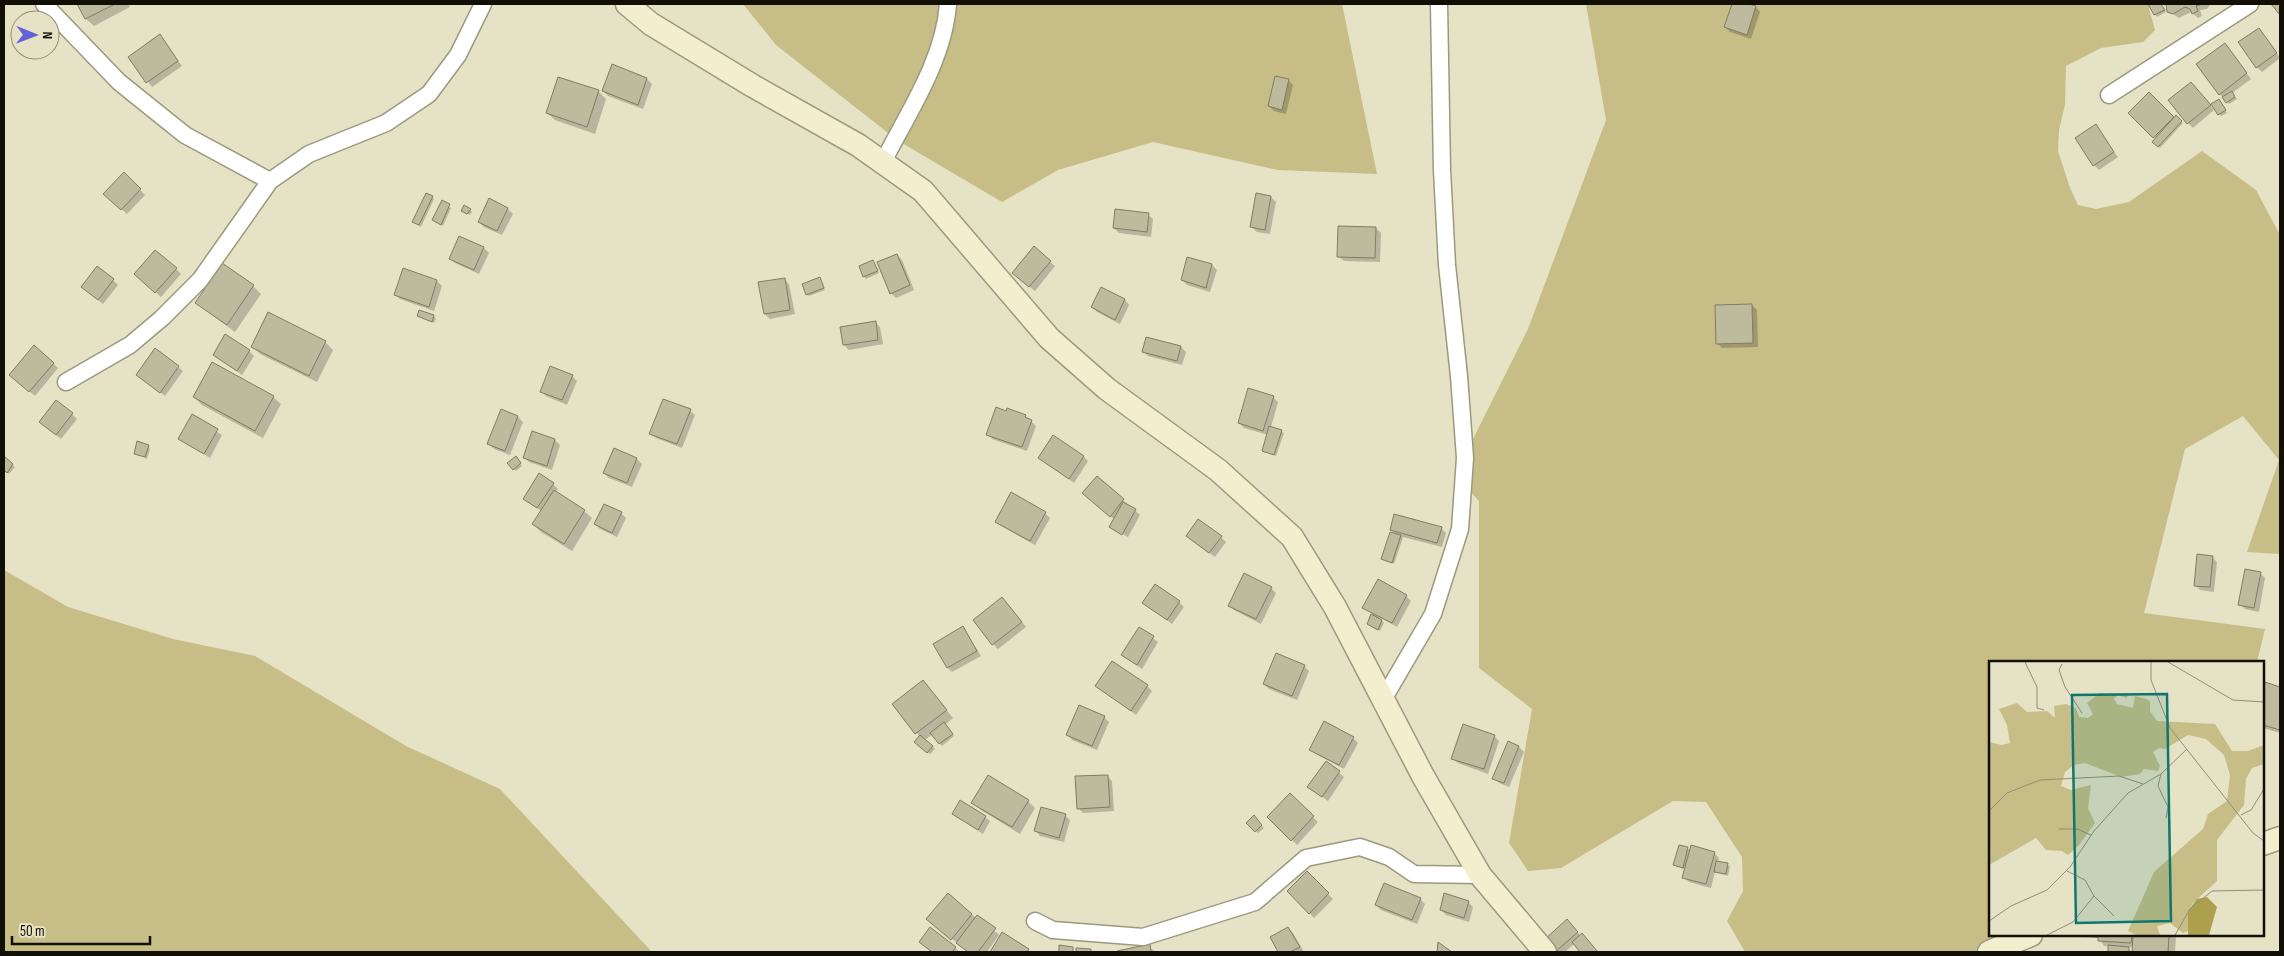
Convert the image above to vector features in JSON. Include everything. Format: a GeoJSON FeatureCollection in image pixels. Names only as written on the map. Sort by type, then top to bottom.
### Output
{"type":"FeatureCollection","features":[{"type":"Feature","properties":{"kind":"street"},"geometry":{"type":"LineString","coordinates":[[44,4],[119,82],[178,129],[270,181]]}},
{"type":"Feature","properties":{"kind":"street"},"geometry":{"type":"LineString","coordinates":[[66,382],[130,345],[162,318],[200,280],[270,181],[309,154],[386,123],[429,94],[458,55],[483,4]]}},
{"type":"Feature","properties":{"kind":"street"},"geometry":{"type":"LineString","coordinates":[[627,4],[651,24],[753,86],[858,145],[922,191],[1049,338],[1107,389],[1218,470],[1292,537],[1335,607],[1423,776],[1480,875],[1545,952]]}},
{"type":"Feature","properties":{"kind":"street"},"geometry":{"type":"LineString","coordinates":[[883,162],[933,64],[947,21],[948,4]]}},
{"type":"Feature","properties":{"kind":"street"},"geometry":{"type":"LineString","coordinates":[[1384,698],[1433,614],[1460,529],[1465,458],[1446,246],[1442,170],[1440,4]]}},
{"type":"Feature","properties":{"kind":"street"},"geometry":{"type":"LineString","coordinates":[[2109,95],[2250,4]]}},
{"type":"Feature","properties":{"kind":"street"},"geometry":{"type":"LineString","coordinates":[[2264,844],[2280,838]]}},
{"type":"Feature","properties":{"kind":"street"},"geometry":{"type":"LineString","coordinates":[[1035,921],[1053,930],[1142,937],[1255,902],[1306,858],[1360,847],[1389,858],[1414,874],[1480,875]]}},
{"type":"Feature","properties":{"kind":"street"},"geometry":{"type":"LineString","coordinates":[[1989,952],[2029,936]]}},
{"type":"Feature","properties":{"kind":"shaded area"},"geometry":{"type":"Polygon","coordinates":[[[743,4],[1342,4],[1377,174],[1278,170],[1153,142],[1058,170],[1002,202],[897,140],[776,45],[743,4]]]}},
{"type":"Feature","properties":{"kind":"shaded area"},"geometry":{"type":"Polygon","coordinates":[[[1586,4],[2150,4],[2149,9],[2155,30],[2143,42],[2101,48],[2066,66],[2065,105],[2059,130],[2058,151],[2070,188],[2078,205],[2096,209],[2129,202],[2202,151],[2256,190],[2280,235],[2280,554],[2247,552],[2279,460],[2243,416],[2185,449],[2144,613],[2265,629],[2257,661],[1989,661],[1989,936],[2009,936],[2011,952],[1745,952],[1727,921],[1743,891],[1742,857],[1706,802],[1673,801],[1561,868],[1528,871],[1509,843],[1532,709],[1479,668],[1479,501],[1455,475],[1528,329],[1606,120],[1586,4]]]}},
{"type":"Feature","properties":{"kind":"shaded area"},"geometry":{"type":"Polygon","coordinates":[[[4,570],[68,607],[173,639],[255,656],[406,746],[500,789],[652,952],[4,952],[4,570]]]}},
{"type":"Feature","properties":{"kind":"building"},"geometry":{"type":"Polygon","coordinates":[[[77,4],[115,4],[85,19],[77,4]]]}},
{"type":"Feature","properties":{"kind":"building"},"geometry":{"type":"Polygon","coordinates":[[[1732,4],[1756,6],[1747,35],[1724,27],[1732,4]]]}},
{"type":"Feature","properties":{"kind":"building"},"geometry":{"type":"Polygon","coordinates":[[[2148,4],[2161,4],[2165,10],[2154,15],[2148,4]]]}},
{"type":"Feature","properties":{"kind":"building"},"geometry":{"type":"Polygon","coordinates":[[[2166,4],[2203,4],[2196,6],[2198,11],[2192,14],[2190,9],[2185,7],[2173,14],[2167,12],[2166,4]]]}},
{"type":"Feature","properties":{"kind":"building"},"geometry":{"type":"Polygon","coordinates":[[[2271,4],[2280,4],[2280,15],[2271,4]]]}},
{"type":"Feature","properties":{"kind":"building"},"geometry":{"type":"Polygon","coordinates":[[[2259,28],[2277,53],[2256,68],[2238,42],[2259,28]]]}},
{"type":"Feature","properties":{"kind":"building"},"geometry":{"type":"Polygon","coordinates":[[[160,34],[178,61],[146,83],[128,57],[160,34]]]}},
{"type":"Feature","properties":{"kind":"building"},"geometry":{"type":"Polygon","coordinates":[[[2225,43],[2247,73],[2219,95],[2196,64],[2225,43]]]}},
{"type":"Feature","properties":{"kind":"building"},"geometry":{"type":"Polygon","coordinates":[[[612,64],[647,78],[638,105],[602,91],[612,64]]]}},
{"type":"Feature","properties":{"kind":"building"},"geometry":{"type":"Polygon","coordinates":[[[1275,76],[1289,79],[1282,110],[1268,106],[1275,76]]]}},
{"type":"Feature","properties":{"kind":"building"},"geometry":{"type":"Polygon","coordinates":[[[558,77],[599,90],[587,127],[546,113],[558,77]]]}},
{"type":"Feature","properties":{"kind":"building"},"geometry":{"type":"Polygon","coordinates":[[[2191,82],[2211,105],[2187,124],[2168,100],[2191,82]]]}},
{"type":"Feature","properties":{"kind":"building"},"geometry":{"type":"Polygon","coordinates":[[[2232,91],[2235,97],[2226,103],[2222,97],[2232,91]]]}},
{"type":"Feature","properties":{"kind":"building"},"geometry":{"type":"Polygon","coordinates":[[[2149,92],[2174,117],[2153,138],[2128,113],[2149,92]]]}},
{"type":"Feature","properties":{"kind":"building"},"geometry":{"type":"Polygon","coordinates":[[[2219,99],[2226,110],[2218,115],[2211,104],[2219,99]]]}},
{"type":"Feature","properties":{"kind":"building"},"geometry":{"type":"Polygon","coordinates":[[[2176,115],[2182,121],[2158,147],[2152,142],[2176,115]]]}},
{"type":"Feature","properties":{"kind":"building"},"geometry":{"type":"Polygon","coordinates":[[[2096,124],[2114,152],[2093,166],[2075,138],[2096,124]]]}},
{"type":"Feature","properties":{"kind":"building"},"geometry":{"type":"Polygon","coordinates":[[[124,172],[141,189],[121,210],[103,194],[124,172]]]}},
{"type":"Feature","properties":{"kind":"building"},"geometry":{"type":"Polygon","coordinates":[[[426,193],[433,196],[419,225],[412,222],[426,193]]]}},
{"type":"Feature","properties":{"kind":"building"},"geometry":{"type":"Polygon","coordinates":[[[1256,193],[1271,196],[1265,230],[1250,227],[1256,193]]]}},
{"type":"Feature","properties":{"kind":"building"},"geometry":{"type":"Polygon","coordinates":[[[489,198],[508,208],[497,231],[478,222],[489,198]]]}},
{"type":"Feature","properties":{"kind":"building"},"geometry":{"type":"Polygon","coordinates":[[[442,200],[450,204],[441,225],[432,220],[442,200]]]}},
{"type":"Feature","properties":{"kind":"building"},"geometry":{"type":"Polygon","coordinates":[[[464,205],[471,209],[467,214],[461,211],[464,205]]]}},
{"type":"Feature","properties":{"kind":"building"},"geometry":{"type":"Polygon","coordinates":[[[1115,209],[1149,213],[1147,232],[1113,228],[1115,209]]]}},
{"type":"Feature","properties":{"kind":"building"},"geometry":{"type":"Polygon","coordinates":[[[1338,226],[1376,227],[1375,258],[1337,257],[1338,226]]]}},
{"type":"Feature","properties":{"kind":"building"},"geometry":{"type":"Polygon","coordinates":[[[459,236],[484,247],[474,270],[449,259],[459,236]]]}},
{"type":"Feature","properties":{"kind":"building"},"geometry":{"type":"Polygon","coordinates":[[[1034,246],[1051,261],[1029,287],[1012,273],[1034,246]]]}},
{"type":"Feature","properties":{"kind":"building"},"geometry":{"type":"Polygon","coordinates":[[[155,250],[177,268],[155,293],[134,274],[155,250]]]}},
{"type":"Feature","properties":{"kind":"building"},"geometry":{"type":"Polygon","coordinates":[[[897,254],[910,285],[890,294],[877,262],[897,254]]]}},
{"type":"Feature","properties":{"kind":"building"},"geometry":{"type":"Polygon","coordinates":[[[1187,257],[1212,264],[1206,288],[1181,280],[1187,257]]]}},
{"type":"Feature","properties":{"kind":"building"},"geometry":{"type":"Polygon","coordinates":[[[873,260],[878,271],[863,277],[859,266],[873,260]]]}},
{"type":"Feature","properties":{"kind":"building"},"geometry":{"type":"Polygon","coordinates":[[[222,263],[254,285],[227,325],[195,303],[222,263]]]}},
{"type":"Feature","properties":{"kind":"building"},"geometry":{"type":"Polygon","coordinates":[[[97,266],[114,279],[98,300],[81,287],[97,266]]]}},
{"type":"Feature","properties":{"kind":"building"},"geometry":{"type":"Polygon","coordinates":[[[403,268],[437,280],[429,307],[394,295],[403,268]]]}},
{"type":"Feature","properties":{"kind":"building"},"geometry":{"type":"Polygon","coordinates":[[[820,277],[824,288],[806,295],[802,284],[820,277]]]}},
{"type":"Feature","properties":{"kind":"building"},"geometry":{"type":"Polygon","coordinates":[[[785,278],[790,310],[764,314],[758,282],[785,278]]]}},
{"type":"Feature","properties":{"kind":"building"},"geometry":{"type":"Polygon","coordinates":[[[1101,287],[1125,299],[1115,320],[1091,307],[1101,287]]]}},
{"type":"Feature","properties":{"kind":"building"},"geometry":{"type":"Polygon","coordinates":[[[1752,304],[1753,343],[1716,344],[1715,305],[1752,304]]]}},
{"type":"Feature","properties":{"kind":"building"},"geometry":{"type":"Polygon","coordinates":[[[419,310],[434,315],[432,322],[417,316],[419,310]]]}},
{"type":"Feature","properties":{"kind":"building"},"geometry":{"type":"Polygon","coordinates":[[[268,312],[326,341],[309,376],[251,347],[268,312]]]}},
{"type":"Feature","properties":{"kind":"building"},"geometry":{"type":"Polygon","coordinates":[[[876,321],[878,340],[843,345],[840,327],[876,321]]]}},
{"type":"Feature","properties":{"kind":"building"},"geometry":{"type":"Polygon","coordinates":[[[225,334],[250,350],[237,371],[213,355],[225,334]]]}},
{"type":"Feature","properties":{"kind":"building"},"geometry":{"type":"Polygon","coordinates":[[[1146,337],[1181,346],[1177,361],[1142,352],[1146,337]]]}},
{"type":"Feature","properties":{"kind":"building"},"geometry":{"type":"Polygon","coordinates":[[[34,345],[54,363],[29,392],[9,375],[34,345]]]}},
{"type":"Feature","properties":{"kind":"building"},"geometry":{"type":"Polygon","coordinates":[[[155,348],[179,366],[160,393],[136,375],[155,348]]]}},
{"type":"Feature","properties":{"kind":"building"},"geometry":{"type":"Polygon","coordinates":[[[212,362],[274,396],[255,431],[193,397],[212,362]]]}},
{"type":"Feature","properties":{"kind":"building"},"geometry":{"type":"Polygon","coordinates":[[[550,366],[573,375],[562,400],[540,392],[550,366]]]}},
{"type":"Feature","properties":{"kind":"building"},"geometry":{"type":"Polygon","coordinates":[[[1248,388],[1274,396],[1263,431],[1238,423],[1248,388]]]}},
{"type":"Feature","properties":{"kind":"building"},"geometry":{"type":"Polygon","coordinates":[[[663,399],[691,409],[677,444],[649,434],[663,399]]]}},
{"type":"Feature","properties":{"kind":"building"},"geometry":{"type":"Polygon","coordinates":[[[56,400],[73,413],[56,435],[39,422],[56,400]]]}},
{"type":"Feature","properties":{"kind":"building"},"geometry":{"type":"Polygon","coordinates":[[[996,407],[1006,411],[1007,408],[1026,415],[1025,417],[1032,420],[1022,447],[986,435],[996,407]]]}},
{"type":"Feature","properties":{"kind":"building"},"geometry":{"type":"Polygon","coordinates":[[[501,409],[518,416],[505,451],[487,444],[501,409]]]}},
{"type":"Feature","properties":{"kind":"building"},"geometry":{"type":"Polygon","coordinates":[[[192,414],[218,429],[204,454],[178,439],[192,414]]]}},
{"type":"Feature","properties":{"kind":"building"},"geometry":{"type":"Polygon","coordinates":[[[1269,426],[1282,430],[1274,455],[1262,451],[1269,426]]]}},
{"type":"Feature","properties":{"kind":"building"},"geometry":{"type":"Polygon","coordinates":[[[532,431],[555,439],[547,466],[523,458],[532,431]]]}},
{"type":"Feature","properties":{"kind":"building"},"geometry":{"type":"Polygon","coordinates":[[[1053,435],[1084,456],[1069,479],[1038,458],[1053,435]]]}},
{"type":"Feature","properties":{"kind":"building"},"geometry":{"type":"Polygon","coordinates":[[[137,441],[149,445],[145,457],[134,454],[137,441]]]}},
{"type":"Feature","properties":{"kind":"building"},"geometry":{"type":"Polygon","coordinates":[[[614,448],[637,458],[627,483],[603,473],[614,448]]]}},
{"type":"Feature","properties":{"kind":"building"},"geometry":{"type":"Polygon","coordinates":[[[4,456],[13,464],[7,473],[4,470],[4,456]]]}},
{"type":"Feature","properties":{"kind":"building"},"geometry":{"type":"Polygon","coordinates":[[[516,456],[521,463],[513,470],[507,463],[516,456]]]}},
{"type":"Feature","properties":{"kind":"building"},"geometry":{"type":"Polygon","coordinates":[[[539,473],[554,483],[537,508],[523,499],[539,473]]]}},
{"type":"Feature","properties":{"kind":"building"},"geometry":{"type":"Polygon","coordinates":[[[1097,476],[1124,499],[1110,517],[1082,493],[1097,476]]]}},
{"type":"Feature","properties":{"kind":"building"},"geometry":{"type":"Polygon","coordinates":[[[554,490],[585,510],[564,544],[532,524],[554,490]]]}},
{"type":"Feature","properties":{"kind":"building"},"geometry":{"type":"Polygon","coordinates":[[[1011,492],[1046,512],[1030,541],[995,522],[1011,492]]]}},
{"type":"Feature","properties":{"kind":"building"},"geometry":{"type":"Polygon","coordinates":[[[1123,502],[1136,509],[1122,535],[1109,527],[1123,502]]]}},
{"type":"Feature","properties":{"kind":"building"},"geometry":{"type":"Polygon","coordinates":[[[604,504],[622,512],[612,533],[594,524],[604,504]]]}},
{"type":"Feature","properties":{"kind":"building"},"geometry":{"type":"Polygon","coordinates":[[[1394,514],[1442,527],[1437,543],[1390,530],[1394,514]]]}},
{"type":"Feature","properties":{"kind":"building"},"geometry":{"type":"Polygon","coordinates":[[[1198,519],[1222,536],[1209,553],[1186,536],[1198,519]]]}},
{"type":"Feature","properties":{"kind":"building"},"geometry":{"type":"Polygon","coordinates":[[[1390,532],[1401,535],[1392,563],[1381,559],[1390,532]]]}},
{"type":"Feature","properties":{"kind":"building"},"geometry":{"type":"Polygon","coordinates":[[[2197,554],[2213,556],[2210,587],[2194,586],[2197,554]]]}},
{"type":"Feature","properties":{"kind":"building"},"geometry":{"type":"Polygon","coordinates":[[[2245,569],[2261,572],[2254,608],[2238,605],[2245,569]]]}},
{"type":"Feature","properties":{"kind":"building"},"geometry":{"type":"Polygon","coordinates":[[[1244,573],[1272,587],[1256,619],[1228,606],[1244,573]]]}},
{"type":"Feature","properties":{"kind":"building"},"geometry":{"type":"Polygon","coordinates":[[[1378,579],[1407,595],[1392,623],[1362,608],[1378,579]]]}},
{"type":"Feature","properties":{"kind":"building"},"geometry":{"type":"Polygon","coordinates":[[[1155,584],[1180,601],[1167,620],[1142,603],[1155,584]]]}},
{"type":"Feature","properties":{"kind":"building"},"geometry":{"type":"Polygon","coordinates":[[[1002,597],[1022,622],[992,645],[973,620],[1002,597]]]}},
{"type":"Feature","properties":{"kind":"building"},"geometry":{"type":"Polygon","coordinates":[[[1371,614],[1382,620],[1378,630],[1367,624],[1371,614]]]}},
{"type":"Feature","properties":{"kind":"building"},"geometry":{"type":"Polygon","coordinates":[[[963,626],[977,651],[947,668],[933,644],[963,626]]]}},
{"type":"Feature","properties":{"kind":"building"},"geometry":{"type":"Polygon","coordinates":[[[1139,627],[1154,636],[1137,665],[1121,655],[1139,627]]]}},
{"type":"Feature","properties":{"kind":"building"},"geometry":{"type":"Polygon","coordinates":[[[1276,653],[1305,665],[1292,696],[1263,684],[1276,653]]]}},
{"type":"Feature","properties":{"kind":"building"},"geometry":{"type":"Polygon","coordinates":[[[1112,661],[1148,685],[1131,711],[1095,686],[1112,661]]]}},
{"type":"Feature","properties":{"kind":"building"},"geometry":{"type":"Polygon","coordinates":[[[923,680],[947,710],[915,734],[892,704],[923,680]]]}},
{"type":"Feature","properties":{"kind":"building"},"geometry":{"type":"Polygon","coordinates":[[[2265,682],[2280,687],[2280,730],[2264,725],[2265,682]]]}},
{"type":"Feature","properties":{"kind":"building"},"geometry":{"type":"Polygon","coordinates":[[[1079,705],[1105,716],[1092,746],[1066,735],[1079,705]]]}},
{"type":"Feature","properties":{"kind":"building"},"geometry":{"type":"Polygon","coordinates":[[[1324,721],[1354,737],[1339,765],[1309,750],[1324,721]]]}},
{"type":"Feature","properties":{"kind":"building"},"geometry":{"type":"Polygon","coordinates":[[[944,722],[953,734],[939,744],[930,733],[944,722]]]}},
{"type":"Feature","properties":{"kind":"building"},"geometry":{"type":"Polygon","coordinates":[[[1463,724],[1495,735],[1484,769],[1451,759],[1463,724]]]}},
{"type":"Feature","properties":{"kind":"building"},"geometry":{"type":"Polygon","coordinates":[[[920,735],[933,746],[927,753],[914,742],[920,735]]]}},
{"type":"Feature","properties":{"kind":"building"},"geometry":{"type":"Polygon","coordinates":[[[1508,741],[1519,746],[1504,783],[1492,779],[1508,741]]]}},
{"type":"Feature","properties":{"kind":"building"},"geometry":{"type":"Polygon","coordinates":[[[1326,761],[1340,771],[1322,797],[1307,787],[1326,761]]]}},
{"type":"Feature","properties":{"kind":"building"},"geometry":{"type":"Polygon","coordinates":[[[988,775],[1029,800],[1012,827],[971,803],[988,775]]]}},
{"type":"Feature","properties":{"kind":"building"},"geometry":{"type":"Polygon","coordinates":[[[1108,775],[1110,807],[1077,809],[1075,776],[1108,775]]]}},
{"type":"Feature","properties":{"kind":"building"},"geometry":{"type":"Polygon","coordinates":[[[1290,793],[1314,816],[1291,841],[1267,817],[1290,793]]]}},
{"type":"Feature","properties":{"kind":"building"},"geometry":{"type":"Polygon","coordinates":[[[960,800],[986,816],[978,830],[952,814],[960,800]]]}},
{"type":"Feature","properties":{"kind":"building"},"geometry":{"type":"Polygon","coordinates":[[[1041,807],[1066,814],[1059,838],[1034,831],[1041,807]]]}},
{"type":"Feature","properties":{"kind":"building"},"geometry":{"type":"Polygon","coordinates":[[[1254,815],[1262,825],[1255,832],[1246,823],[1254,815]]]}},
{"type":"Feature","properties":{"kind":"building"},"geometry":{"type":"Polygon","coordinates":[[[1679,845],[1688,847],[1683,868],[1673,865],[1679,845]]]}},
{"type":"Feature","properties":{"kind":"building"},"geometry":{"type":"Polygon","coordinates":[[[1691,845],[1715,852],[1706,884],[1682,878],[1691,845]]]}},
{"type":"Feature","properties":{"kind":"building"},"geometry":{"type":"Polygon","coordinates":[[[1716,861],[1728,863],[1726,874],[1714,872],[1716,861]]]}},
{"type":"Feature","properties":{"kind":"building"},"geometry":{"type":"Polygon","coordinates":[[[1307,871],[1329,893],[1309,914],[1287,891],[1307,871]]]}},
{"type":"Feature","properties":{"kind":"building"},"geometry":{"type":"Polygon","coordinates":[[[1384,883],[1421,898],[1412,920],[1375,905],[1384,883]]]}},
{"type":"Feature","properties":{"kind":"building"},"geometry":{"type":"Polygon","coordinates":[[[948,893],[972,914],[951,940],[926,919],[948,893]]]}},
{"type":"Feature","properties":{"kind":"building"},"geometry":{"type":"Polygon","coordinates":[[[1444,893],[1469,901],[1464,918],[1440,910],[1444,893]]]}},
{"type":"Feature","properties":{"kind":"building"},"geometry":{"type":"Polygon","coordinates":[[[977,915],[996,928],[978,952],[968,952],[956,943],[977,915]]]}},
{"type":"Feature","properties":{"kind":"building"},"geometry":{"type":"Polygon","coordinates":[[[1567,919],[1578,932],[1555,952],[1544,940],[1567,919]]]}},
{"type":"Feature","properties":{"kind":"building"},"geometry":{"type":"Polygon","coordinates":[[[930,927],[956,947],[952,952],[932,952],[919,942],[930,927]]]}},
{"type":"Feature","properties":{"kind":"building"},"geometry":{"type":"Polygon","coordinates":[[[1288,927],[1300,947],[1290,952],[1278,952],[1270,937],[1288,927]]]}},
{"type":"Feature","properties":{"kind":"building"},"geometry":{"type":"Polygon","coordinates":[[[1002,932],[1029,949],[1027,952],[990,952],[1002,932]]]}},
{"type":"Feature","properties":{"kind":"building"},"geometry":{"type":"Polygon","coordinates":[[[1582,933],[1598,952],[1580,952],[1572,942],[1582,933]]]}},
{"type":"Feature","properties":{"kind":"building"},"geometry":{"type":"Polygon","coordinates":[[[2098,936],[2132,936],[2131,943],[2098,941],[2098,936]]]}},
{"type":"Feature","properties":{"kind":"building"},"geometry":{"type":"Polygon","coordinates":[[[2133,936],[2169,936],[2168,952],[2132,952],[2133,936]]]}},
{"type":"Feature","properties":{"kind":"building"},"geometry":{"type":"Polygon","coordinates":[[[1438,942],[1452,952],[1437,952],[1438,942]]]}},
{"type":"Feature","properties":{"kind":"building"},"geometry":{"type":"Polygon","coordinates":[[[1150,944],[1151,952],[1117,952],[1117,951],[1150,944]]]}},
{"type":"Feature","properties":{"kind":"building"},"geometry":{"type":"Polygon","coordinates":[[[1059,945],[1073,947],[1073,952],[1059,952],[1059,945]]]}},
{"type":"Feature","properties":{"kind":"building"},"geometry":{"type":"Polygon","coordinates":[[[2108,945],[2129,947],[2129,952],[2108,952],[2108,945]]]}},
{"type":"Feature","properties":{"kind":"building"},"geometry":{"type":"Polygon","coordinates":[[[1076,948],[1091,949],[1091,952],[1076,952],[1076,948]]]}}]}
